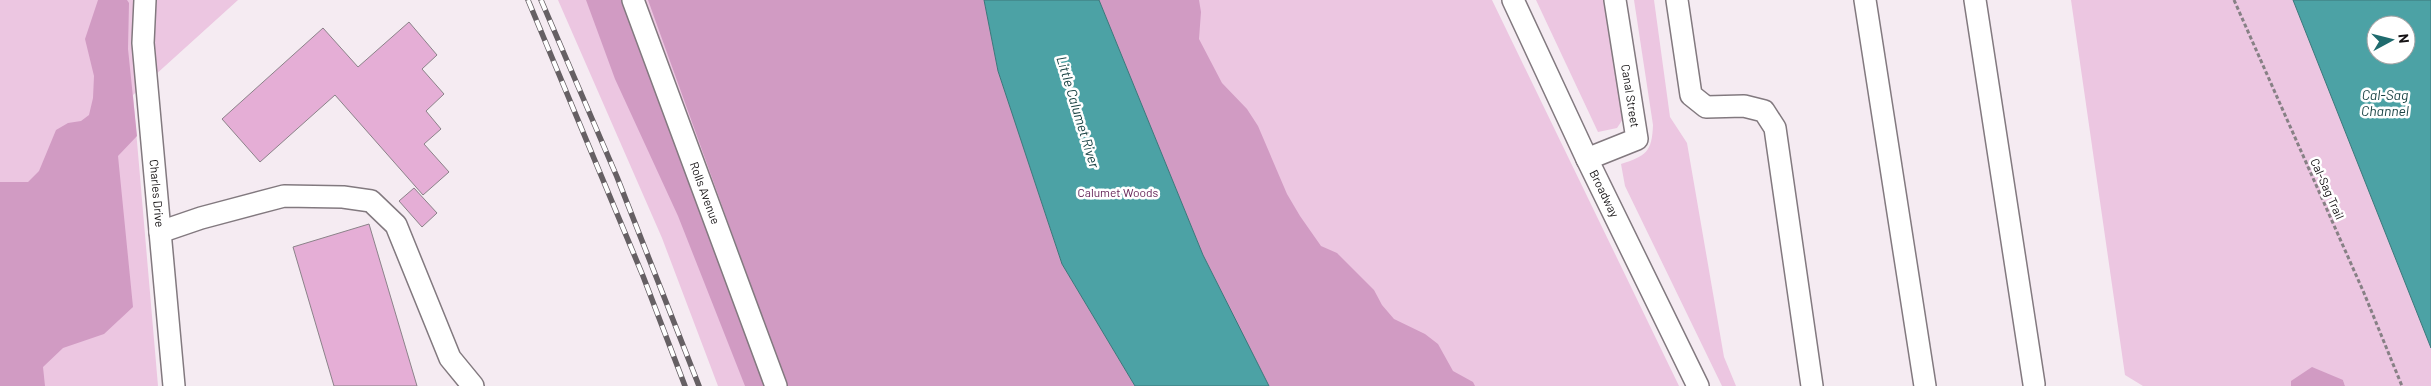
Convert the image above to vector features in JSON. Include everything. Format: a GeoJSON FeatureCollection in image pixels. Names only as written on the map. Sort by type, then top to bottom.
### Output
{"type":"FeatureCollection","features":[{"type":"Feature","properties":{"kind":"street","name":"Charles Drive"},"geometry":{"type":"LineString","coordinates":[[145,0],[143,43],[174,386]]}},
{"type":"Feature","properties":{"kind":"street","name":"Rolls Avenue"},"geometry":{"type":"LineString","coordinates":[[633,0],[776,386]]}},
{"type":"Feature","properties":{"kind":"street","name":"Broadway"},"geometry":{"type":"LineString","coordinates":[[1513,0],[1587,159],[1698,386]]}},
{"type":"Feature","properties":{"kind":"street","name":"Canal Street"},"geometry":{"type":"LineString","coordinates":[[1587,159],[1637,139],[1615,0]]}},
{"type":"Feature","properties":{"kind":"street"},"geometry":{"type":"LineString","coordinates":[[1677,0],[1691,95],[1706,107],[1744,106],[1764,111],[1775,128],[1812,386]]}},
{"type":"Feature","properties":{"kind":"street"},"geometry":{"type":"LineString","coordinates":[[1865,0],[1925,386]]}},
{"type":"Feature","properties":{"kind":"street"},"geometry":{"type":"LineString","coordinates":[[1975,0],[2031,385]]}},
{"type":"Feature","properties":{"kind":"street"},"geometry":{"type":"LineString","coordinates":[[160,232],[284,196],[343,197],[370,201],[396,225],[450,358],[474,386]]}},
{"type":"Feature","properties":{"kind":"path","name":"Cal-Sag Trail"},"geometry":{"type":"LineString","coordinates":[[2234,0],[2364,293],[2402,386]]}},
{"type":"Feature","properties":{"kind":"green space"},"geometry":{"type":"Polygon","coordinates":[[[0,0],[238,0],[133,95],[158,386],[0,386],[0,0]]]}},
{"type":"Feature","properties":{"kind":"green space","name":"Calumet Woods"},"geometry":{"type":"Polygon","coordinates":[[[558,0],[1492,0],[1679,386],[718,386],[662,238],[558,0]]]}},
{"type":"Feature","properties":{"kind":"green space"},"geometry":{"type":"Polygon","coordinates":[[[1536,0],[1606,0],[1625,116],[1617,128],[1598,132],[1536,0]]]}},
{"type":"Feature","properties":{"kind":"green space"},"geometry":{"type":"Polygon","coordinates":[[[1634,0],[1654,0],[1670,117],[1687,143],[1724,357],[1736,386],[1722,386],[1625,186],[1621,164],[1646,152],[1651,141],[1653,125],[1634,0]]]}},
{"type":"Feature","properties":{"kind":"green space"},"geometry":{"type":"Polygon","coordinates":[[[2071,0],[2293,0],[2431,348],[2431,386],[2345,386],[2343,380],[2292,381],[2291,386],[2143,386],[2125,375],[2071,0]]]}},
{"type":"Feature","properties":{"kind":"shaded area"},"geometry":{"type":"Polygon","coordinates":[[[98,0],[127,0],[129,3],[128,49],[137,136],[118,156],[133,307],[104,334],[63,348],[43,367],[45,386],[0,386],[0,182],[28,182],[39,171],[56,130],[68,123],[81,121],[89,115],[93,98],[94,76],[85,39],[98,0]]]}},
{"type":"Feature","properties":{"kind":"shaded area"},"geometry":{"type":"Polygon","coordinates":[[[586,0],[627,0],[771,386],[745,386],[678,216],[615,79],[586,0]]]}},
{"type":"Feature","properties":{"kind":"shaded area"},"geometry":{"type":"Polygon","coordinates":[[[648,0],[984,0],[998,71],[1062,264],[1135,386],[787,386],[648,0]]]}},
{"type":"Feature","properties":{"kind":"shaded area"},"geometry":{"type":"Polygon","coordinates":[[[1099,0],[1199,0],[1201,12],[1199,39],[1222,83],[1247,109],[1258,126],[1287,194],[1321,246],[1337,253],[1374,290],[1382,305],[1394,319],[1425,334],[1438,344],[1453,371],[1473,382],[1475,386],[1269,386],[1203,255],[1099,0]]]}},
{"type":"Feature","properties":{"kind":"shaded area"},"geometry":{"type":"Polygon","coordinates":[[[2312,367],[2343,380],[2345,386],[2291,386],[2291,381],[2312,367]]]}},
{"type":"Feature","properties":{"kind":"water","name":"Little Calumet River"},"geometry":{"type":"Polygon","coordinates":[[[984,0],[1099,0],[1203,255],[1269,386],[1135,386],[1062,264],[998,71],[984,0]]]}},
{"type":"Feature","properties":{"kind":"water","name":"Cal-Sag Channel"},"geometry":{"type":"Polygon","coordinates":[[[2293,0],[2431,0],[2431,348],[2293,0]]]}},
{"type":"Feature","properties":{"kind":"building"},"geometry":{"type":"Polygon","coordinates":[[[409,22],[437,55],[422,69],[444,94],[426,111],[441,129],[424,144],[449,172],[423,195],[335,95],[260,162],[222,119],[323,28],[358,67],[409,22]]]}},
{"type":"Feature","properties":{"kind":"building"},"geometry":{"type":"Polygon","coordinates":[[[414,188],[437,213],[422,227],[399,201],[414,188]]]}},
{"type":"Feature","properties":{"kind":"building"},"geometry":{"type":"Polygon","coordinates":[[[369,224],[417,386],[334,386],[293,247],[369,224]]]}},
{"type":"Feature","properties":{"kind":"railway"},"geometry":{"type":"LineString","coordinates":[[528,0],[643,276],[685,386]]}},
{"type":"Feature","properties":{"kind":"railway"},"geometry":{"type":"LineString","coordinates":[[541,0],[617,177],[699,386]]}}]}
